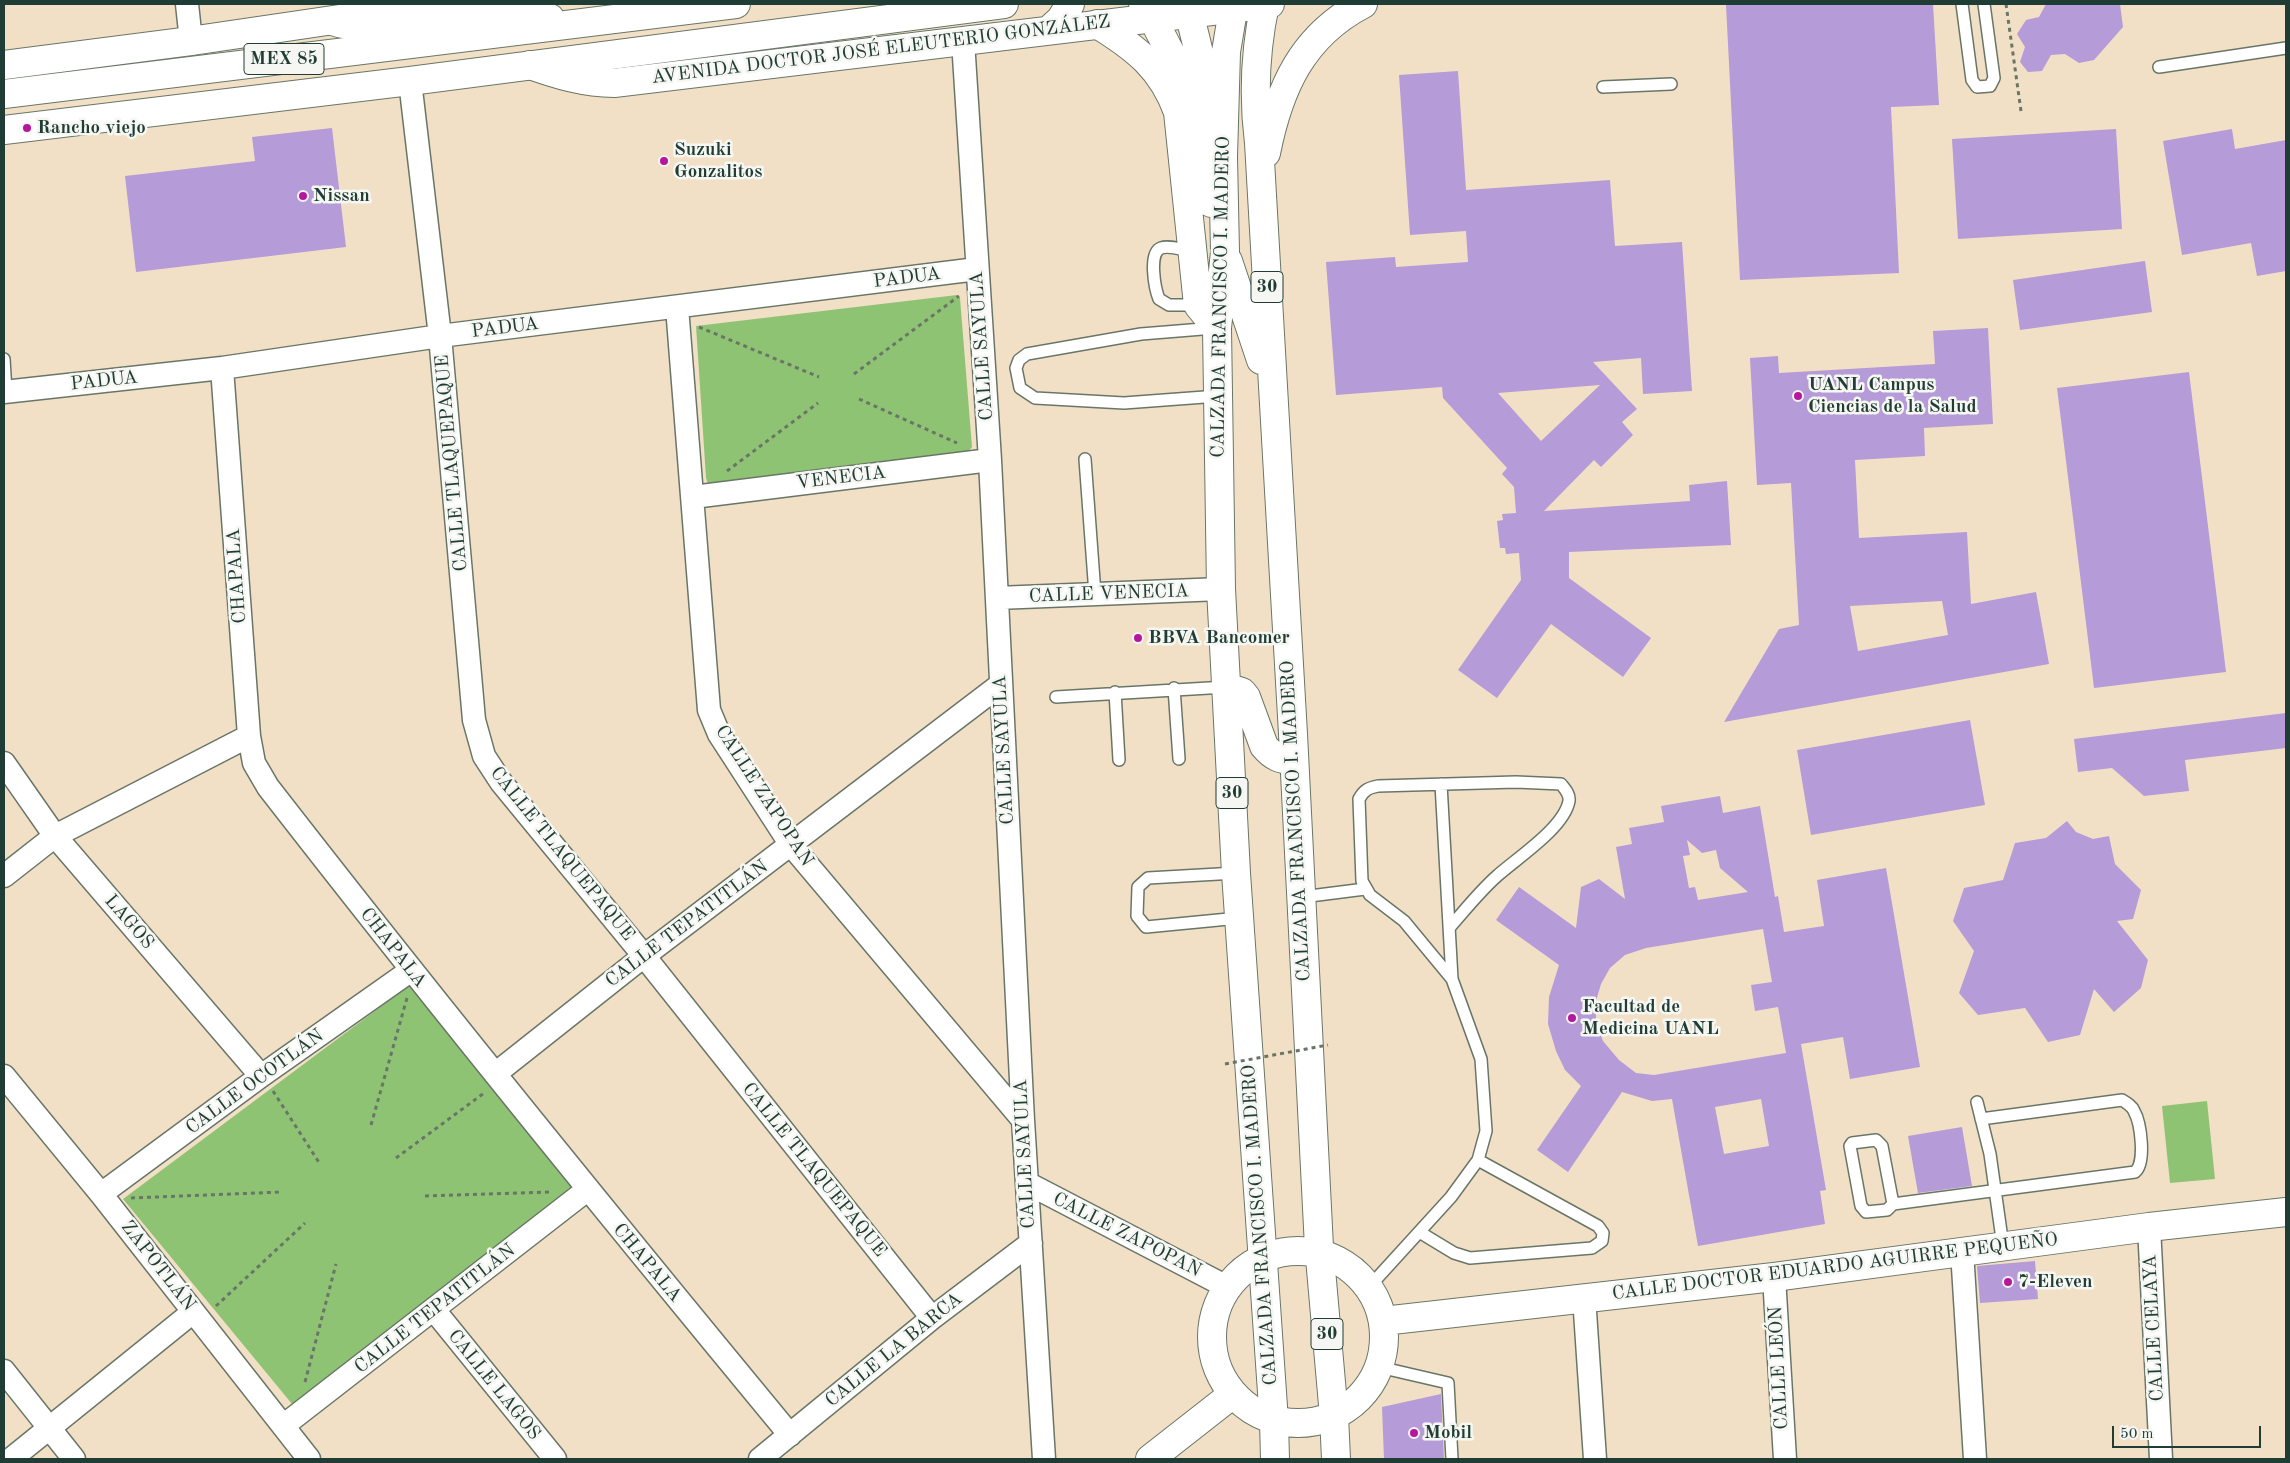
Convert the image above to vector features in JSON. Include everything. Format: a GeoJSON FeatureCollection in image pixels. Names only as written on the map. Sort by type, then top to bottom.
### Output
{"type":"FeatureCollection","features":[{"type":"Feature","properties":{"kind":"main road"},"geometry":{"type":"LineString","coordinates":[[4,65],[332,21],[408,6],[464,4]]}},
{"type":"Feature","properties":{"kind":"main road","name":"MEX 85"},"geometry":{"type":"LineString","coordinates":[[4,94],[736,4]]}},
{"type":"Feature","properties":{"kind":"main road","name":"AVENIDA DOCTOR JOSÉ ELEUTERIO GONZÁLEZ"},"geometry":{"type":"LineString","coordinates":[[4,130],[410,81],[1004,4]]}},
{"type":"Feature","properties":{"kind":"main road"},"geometry":{"type":"LineString","coordinates":[[1049,30],[1061,19],[1070,4]]}},
{"type":"Feature","properties":{"kind":"main road"},"geometry":{"type":"LineString","coordinates":[[1265,4],[1270,4]]}},
{"type":"Feature","properties":{"kind":"main road","name":"AVENIDA DOCTOR JOSÉ ELEUTERIO GONZÁLEZ"},"geometry":{"type":"LineString","coordinates":[[530,65],[583,81],[614,82],[1049,30],[1117,17],[1166,15],[1265,4]]}},
{"type":"Feature","properties":{"kind":"main road","name":"CALZADA FRANCISCO I. MADERO"},"geometry":{"type":"LineString","coordinates":[[1265,4],[1259,34],[1255,72],[1255,108],[1261,181],[1294,760],[1320,1253],[1336,1459]]}},
{"type":"Feature","properties":{"kind":"main road"},"geometry":{"type":"LineString","coordinates":[[1261,181],[1278,102],[1288,80],[1303,55],[1319,36],[1340,17],[1363,4]]}},
{"type":"Feature","properties":{"kind":"main road","name":"CALZADA FRANCISCO I. MADERO"},"geometry":{"type":"LineString","coordinates":[[1234,6],[1226,52],[1223,157],[1225,252],[1217,328],[1221,589],[1236,873],[1274,1421],[1274,1459]]}},
{"type":"Feature","properties":{"kind":"main road"},"geometry":{"type":"LineString","coordinates":[[332,21],[346,26],[378,26],[512,11],[538,13],[565,24]]}},
{"type":"Feature","properties":{"kind":"main road"},"geometry":{"type":"LineString","coordinates":[[1166,15],[1208,85],[1223,157]]}},
{"type":"Feature","properties":{"kind":"main road"},"geometry":{"type":"LineString","coordinates":[[1166,15],[1195,111],[1200,152],[1214,214],[1225,252],[1273,392]]}},
{"type":"Feature","properties":{"kind":"main road"},"geometry":{"type":"LineString","coordinates":[[1117,17],[1129,44],[1169,88],[1178,112],[1198,305],[1217,328]]}},
{"type":"Feature","properties":{"kind":"main road"},"geometry":{"type":"LineString","coordinates":[[1226,686],[1242,692],[1246,697],[1264,746],[1269,752],[1282,760],[1294,760]]}},
{"type":"Feature","properties":{"kind":"main road","name":"CALLE DOCTOR EDUARDO AGUIRRE PEQUEÑO"},"geometry":{"type":"LineString","coordinates":[[1383,1321],[1774,1277],[2149,1227],[2286,1212]]}},
{"type":"Feature","properties":{"kind":"main road"},"geometry":{"type":"LineString","coordinates":[[1290,1250],[1320,1253],[1340,1260],[1357,1273],[1369,1287],[1378,1303],[1383,1321],[1384,1344],[1379,1366],[1364,1392],[1354,1404],[1334,1416],[1305,1424],[1274,1421],[1259,1415],[1232,1394],[1218,1370],[1211,1341],[1214,1313],[1227,1287],[1243,1270],[1262,1257],[1290,1250]]}},
{"type":"Feature","properties":{"kind":"main road"},"geometry":{"type":"LineString","coordinates":[[1150,1459],[1232,1394]]}},
{"type":"Feature","properties":{"kind":"street"},"geometry":{"type":"LineString","coordinates":[[187,4],[191,41]]}},
{"type":"Feature","properties":{"kind":"street","name":"CALLE SAYULA"},"geometry":{"type":"LineString","coordinates":[[963,41],[990,460],[1023,1120],[1044,1459]]}},
{"type":"Feature","properties":{"kind":"street","name":"CALLE TLAQUEPAQUE"},"geometry":{"type":"LineString","coordinates":[[410,81],[440,336],[474,720],[484,756],[500,782],[644,956],[932,1318]]}},
{"type":"Feature","properties":{"kind":"street","name":"PADUA"},"geometry":{"type":"LineString","coordinates":[[5,391],[222,368],[440,336],[977,269]]}},
{"type":"Feature","properties":{"kind":"street","name":"CALLE ZAPOPAN"},"geometry":{"type":"LineString","coordinates":[[676,307],[709,710],[719,734],[791,844],[1023,1120]]}},
{"type":"Feature","properties":{"kind":"street","name":"CHAPALA"},"geometry":{"type":"LineString","coordinates":[[222,368],[248,736],[254,763],[268,787],[410,971],[490,1083],[587,1190],[790,1435]]}},
{"type":"Feature","properties":{"kind":"street","name":"VENECIA"},"geometry":{"type":"LineString","coordinates":[[693,497],[990,460]]}},
{"type":"Feature","properties":{"kind":"street","name":"CALLE VENECIA"},"geometry":{"type":"LineString","coordinates":[[997,598],[1221,589]]}},
{"type":"Feature","properties":{"kind":"street","name":"CALLE TEPATITLÁN"},"geometry":{"type":"LineString","coordinates":[[490,1083],[644,956],[1000,685]]}},
{"type":"Feature","properties":{"kind":"street"},"geometry":{"type":"LineString","coordinates":[[4,876],[55,836],[248,736]]}},
{"type":"Feature","properties":{"kind":"street","name":"LAGOS"},"geometry":{"type":"LineString","coordinates":[[4,763],[55,836],[262,1085]]}},
{"type":"Feature","properties":{"kind":"street","name":"CALLE OCOTLÁN"},"geometry":{"type":"LineString","coordinates":[[101,1194],[262,1085],[410,971]]}},
{"type":"Feature","properties":{"kind":"street","name":"ZAPOTLÁN"},"geometry":{"type":"LineString","coordinates":[[4,1076],[101,1194],[203,1310],[308,1459]]}},
{"type":"Feature","properties":{"kind":"street","name":"CALLE ZAPOPAN"},"geometry":{"type":"LineString","coordinates":[[1027,1183],[1227,1287]]}},
{"type":"Feature","properties":{"kind":"street","name":"CALLE TEPATITLÁN"},"geometry":{"type":"LineString","coordinates":[[283,1426],[587,1190]]}},
{"type":"Feature","properties":{"kind":"street","name":"CALLE CELAYA"},"geometry":{"type":"LineString","coordinates":[[2149,1227],[2161,1459]]}},
{"type":"Feature","properties":{"kind":"street","name":"CALLE LA BARCA"},"geometry":{"type":"LineString","coordinates":[[760,1459],[932,1318],[1031,1243]]}},
{"type":"Feature","properties":{"kind":"street"},"geometry":{"type":"LineString","coordinates":[[1962,1251],[1975,1459]]}},
{"type":"Feature","properties":{"kind":"street","name":"CALLE LEÓN"},"geometry":{"type":"LineString","coordinates":[[1774,1277],[1785,1459]]}},
{"type":"Feature","properties":{"kind":"street"},"geometry":{"type":"LineString","coordinates":[[1584,1297],[1595,1459]]}},
{"type":"Feature","properties":{"kind":"street"},"geometry":{"type":"LineString","coordinates":[[11,1459],[203,1310]]}},
{"type":"Feature","properties":{"kind":"street","name":"CALLE LAGOS"},"geometry":{"type":"LineString","coordinates":[[434,1310],[555,1459]]}},
{"type":"Feature","properties":{"kind":"street"},"geometry":{"type":"LineString","coordinates":[[4,1371],[74,1459]]}},
{"type":"Feature","properties":{"kind":"lane"},"geometry":{"type":"LineString","coordinates":[[1962,4],[1972,80],[1977,87],[1990,86],[1994,78],[1984,4]]}},
{"type":"Feature","properties":{"kind":"lane"},"geometry":{"type":"LineString","coordinates":[[2159,67],[2286,48]]}},
{"type":"Feature","properties":{"kind":"lane"},"geometry":{"type":"LineString","coordinates":[[1603,87],[1671,84]]}},
{"type":"Feature","properties":{"kind":"lane"},"geometry":{"type":"LineString","coordinates":[[1192,251],[1164,247],[1158,249],[1154,254],[1153,264],[1159,299],[1169,305],[1198,305]]}},
{"type":"Feature","properties":{"kind":"lane"},"geometry":{"type":"LineString","coordinates":[[1217,328],[1141,334],[1027,354],[1019,360],[1016,368],[1020,388],[1035,398],[1124,403],[1218,396]]}},
{"type":"Feature","properties":{"kind":"lane"},"geometry":{"type":"LineString","coordinates":[[4,359],[5,391]]}},
{"type":"Feature","properties":{"kind":"lane"},"geometry":{"type":"LineString","coordinates":[[1085,459],[1095,594]]}},
{"type":"Feature","properties":{"kind":"lane"},"geometry":{"type":"LineString","coordinates":[[1056,697],[1226,686]]}},
{"type":"Feature","properties":{"kind":"lane"},"geometry":{"type":"LineString","coordinates":[[1174,688],[1179,759]]}},
{"type":"Feature","properties":{"kind":"lane"},"geometry":{"type":"LineString","coordinates":[[1115,692],[1119,760]]}},
{"type":"Feature","properties":{"kind":"lane"},"geometry":{"type":"LineString","coordinates":[[1450,927],[1496,876],[1537,843],[1558,821],[1569,800],[1568,792],[1561,784],[1555,782],[1378,786],[1369,787],[1359,798],[1360,871],[1365,889],[1404,921],[1452,979]]}},
{"type":"Feature","properties":{"kind":"lane"},"geometry":{"type":"LineString","coordinates":[[1369,1287],[1399,1252],[1421,1233],[1452,1197],[1478,1160],[1486,1131],[1481,1059],[1452,979],[1441,784]]}},
{"type":"Feature","properties":{"kind":"lane"},"geometry":{"type":"LineString","coordinates":[[1236,873],[1148,878],[1138,887],[1137,916],[1146,926],[1239,918]]}},
{"type":"Feature","properties":{"kind":"lane"},"geometry":{"type":"LineString","coordinates":[[1300,898],[1365,889]]}},
{"type":"Feature","properties":{"kind":"lane"},"geometry":{"type":"LineString","coordinates":[[1893,1204],[1882,1146],[1876,1140],[1852,1143],[1850,1150],[1863,1210],[1866,1212],[1887,1210],[1893,1204],[2135,1172],[2142,1162],[2140,1136],[2135,1111],[2122,1100],[1982,1119]]}},
{"type":"Feature","properties":{"kind":"lane"},"geometry":{"type":"LineString","coordinates":[[1977,1102],[1995,1190],[2003,1246]]}},
{"type":"Feature","properties":{"kind":"lane"},"geometry":{"type":"LineString","coordinates":[[1421,1233],[1454,1253],[1470,1258],[1592,1248],[1602,1241],[1603,1233],[1598,1226],[1478,1160]]}},
{"type":"Feature","properties":{"kind":"lane"},"geometry":{"type":"LineString","coordinates":[[1379,1366],[1448,1383],[1452,1459]]}},
{"type":"Feature","properties":{"kind":"path"},"geometry":{"type":"LineString","coordinates":[[2006,4],[2020,111]]}},
{"type":"Feature","properties":{"kind":"path"},"geometry":{"type":"LineString","coordinates":[[854,374],[959,297],[947,296]]}},
{"type":"Feature","properties":{"kind":"path"},"geometry":{"type":"LineString","coordinates":[[708,323],[695,327],[819,377]]}},
{"type":"Feature","properties":{"kind":"path"},"geometry":{"type":"LineString","coordinates":[[859,399],[963,446]]}},
{"type":"Feature","properties":{"kind":"path"},"geometry":{"type":"LineString","coordinates":[[724,473],[818,403]]}},
{"type":"Feature","properties":{"kind":"path"},"geometry":{"type":"LineString","coordinates":[[371,1125],[409,994]]}},
{"type":"Feature","properties":{"kind":"path"},"geometry":{"type":"LineString","coordinates":[[1225,1064],[1328,1045]]}},
{"type":"Feature","properties":{"kind":"path"},"geometry":{"type":"LineString","coordinates":[[396,1158],[490,1083]]}},
{"type":"Feature","properties":{"kind":"path"},"geometry":{"type":"LineString","coordinates":[[262,1085],[272,1088],[320,1164]]}},
{"type":"Feature","properties":{"kind":"path"},"geometry":{"type":"LineString","coordinates":[[425,1196],[559,1191]]}},
{"type":"Feature","properties":{"kind":"path"},"geometry":{"type":"LineString","coordinates":[[131,1193],[123,1199],[282,1192]]}},
{"type":"Feature","properties":{"kind":"path"},"geometry":{"type":"LineString","coordinates":[[203,1310],[305,1223]]}},
{"type":"Feature","properties":{"kind":"path"},"geometry":{"type":"LineString","coordinates":[[302,1392],[336,1264]]}},
{"type":"Feature","properties":{"kind":"green space"},"geometry":{"type":"Polygon","coordinates":[[[957,295],[960,298],[972,447],[968,452],[708,484],[706,478],[696,326],[957,295]]]}},
{"type":"Feature","properties":{"kind":"green space"},"geometry":{"type":"Polygon","coordinates":[[[411,984],[578,1191],[297,1410],[123,1199],[411,984]]]}},
{"type":"Feature","properties":{"kind":"green space"},"geometry":{"type":"Polygon","coordinates":[[[2207,1101],[2215,1179],[2170,1183],[2162,1106],[2207,1101]]]}},
{"type":"Feature","properties":{"kind":"building"},"geometry":{"type":"Polygon","coordinates":[[[1933,4],[1939,105],[1891,107],[1899,273],[1740,280],[1726,5],[1933,4]]]}},
{"type":"Feature","properties":{"kind":"building"},"geometry":{"type":"Polygon","coordinates":[[[2046,4],[2120,4],[2123,27],[2094,60],[2079,63],[2065,54],[2051,55],[2042,71],[2028,72],[2020,62],[2025,47],[2017,34],[2026,20],[2039,17],[2046,4]]]}},
{"type":"Feature","properties":{"kind":"building"},"geometry":{"type":"Polygon","coordinates":[[[1458,71],[1466,190],[1610,180],[1615,246],[1682,242],[1692,391],[1643,394],[1641,358],[1593,362],[1637,409],[1622,422],[1633,435],[1601,467],[1594,460],[1544,511],[1690,501],[1689,485],[1727,481],[1731,545],[1569,552],[1569,578],[1651,638],[1623,677],[1551,624],[1497,698],[1458,670],[1521,580],[1519,553],[1506,554],[1505,548],[1500,548],[1497,521],[1503,520],[1502,514],[1516,513],[1514,487],[1502,474],[1507,468],[1443,398],[1442,387],[1336,395],[1326,262],[1395,257],[1396,267],[1468,262],[1466,231],[1410,235],[1399,75],[1458,71]],[[1600,385],[1498,393],[1541,441],[1600,385]]]}},
{"type":"Feature","properties":{"kind":"building","name":"Rancho viejo"},"geometry":{"type":"Polygon","coordinates":[[[332,128],[346,247],[136,272],[125,176],[255,161],[252,137],[332,128]]]}},
{"type":"Feature","properties":{"kind":"building"},"geometry":{"type":"Polygon","coordinates":[[[2116,129],[2122,229],[1958,239],[1952,139],[2116,129]]]}},
{"type":"Feature","properties":{"kind":"building"},"geometry":{"type":"Polygon","coordinates":[[[2232,129],[2235,149],[2286,140],[2286,271],[2257,276],[2251,243],[2182,255],[2163,141],[2232,129]]]}},
{"type":"Feature","properties":{"kind":"building"},"geometry":{"type":"Polygon","coordinates":[[[2145,261],[2152,312],[2020,330],[2013,280],[2145,261]]]}},
{"type":"Feature","properties":{"kind":"building"},"geometry":{"type":"Polygon","coordinates":[[[1988,328],[1993,424],[1924,428],[1925,456],[1855,460],[1859,538],[1967,532],[1971,604],[2036,592],[2049,664],[1724,722],[1779,629],[1799,625],[1791,483],[1757,485],[1750,358],[1778,356],[1779,373],[1935,364],[1933,331],[1988,328]],[[1942,601],[1850,606],[1858,651],[1948,635],[1942,601]]]}},
{"type":"Feature","properties":{"kind":"building"},"geometry":{"type":"Polygon","coordinates":[[[2189,372],[2226,672],[2094,688],[2057,388],[2189,372]]]}},
{"type":"Feature","properties":{"kind":"building"},"geometry":{"type":"Polygon","coordinates":[[[2286,713],[2286,748],[2185,760],[2189,791],[2144,796],[2112,768],[2078,772],[2074,739],[2286,713]]]}},
{"type":"Feature","properties":{"kind":"building"},"geometry":{"type":"Polygon","coordinates":[[[1970,720],[1985,805],[1811,835],[1797,750],[1970,720]]]}},
{"type":"Feature","properties":{"kind":"building","name":"Facultad de Medicina UANL"},"geometry":{"type":"Polygon","coordinates":[[[1720,796],[1723,813],[1760,806],[1775,897],[1778,896],[1784,932],[1824,926],[1817,880],[1886,868],[1920,1067],[1850,1079],[1843,1037],[1801,1044],[1826,1190],[1820,1191],[1825,1224],[1698,1246],[1672,1099],[1652,1101],[1622,1092],[1568,1172],[1537,1150],[1581,1086],[1565,1070],[1556,1051],[1548,1024],[1549,997],[1559,965],[1496,920],[1519,887],[1576,928],[1581,887],[1599,879],[1625,899],[1616,847],[1632,844],[1629,828],[1664,822],[1661,806],[1720,796]],[[1687,840],[1690,855],[1683,856],[1689,888],[1695,887],[1698,900],[1748,892],[1720,868],[1716,850],[1702,853],[1687,840]],[[1763,929],[1646,948],[1625,955],[1610,968],[1601,984],[1596,1001],[1596,1023],[1603,1041],[1619,1060],[1636,1073],[1654,1075],[1786,1053],[1778,1007],[1755,1011],[1751,985],[1772,982],[1763,929]],[[1761,1099],[1715,1107],[1724,1154],[1769,1146],[1761,1099]]]}},
{"type":"Feature","properties":{"kind":"building"},"geometry":{"type":"Polygon","coordinates":[[[2067,821],[2076,832],[2093,839],[2109,836],[2115,864],[2141,890],[2133,919],[2117,921],[2148,960],[2141,988],[2114,1012],[2094,989],[2080,1035],[2048,1042],[2025,1008],[1978,1015],[1959,993],[1974,951],[1953,921],[1964,888],[2003,880],[2015,843],[2046,838],[2067,821]]]}},
{"type":"Feature","properties":{"kind":"building"},"geometry":{"type":"Polygon","coordinates":[[[1962,1127],[1972,1186],[1918,1193],[1908,1136],[1962,1127]]]}},
{"type":"Feature","properties":{"kind":"building","name":"7-Eleven"},"geometry":{"type":"Polygon","coordinates":[[[2035,1261],[2038,1299],[1980,1303],[1977,1266],[2035,1261]]]}},
{"type":"Feature","properties":{"kind":"building","name":"Mobil"},"geometry":{"type":"Polygon","coordinates":[[[1441,1394],[1444,1459],[1384,1459],[1382,1407],[1441,1394]]]}},
{"type":"Feature","properties":{"kind":"place","name":"Rancho viejo"},"geometry":{"type":"Point","coordinates":[27,128]}},
{"type":"Feature","properties":{"kind":"place","name":"Suzuki Gonzalitos"},"geometry":{"type":"Point","coordinates":[664,161]}},
{"type":"Feature","properties":{"kind":"place","name":"Nissan"},"geometry":{"type":"Point","coordinates":[303,196]}},
{"type":"Feature","properties":{"kind":"place","name":"UANL Campus Ciencias de la Salud"},"geometry":{"type":"Point","coordinates":[1798,396]}},
{"type":"Feature","properties":{"kind":"place","name":"BBVA Bancomer"},"geometry":{"type":"Point","coordinates":[1138,638]}},
{"type":"Feature","properties":{"kind":"place","name":"Facultad de Medicina UANL"},"geometry":{"type":"Point","coordinates":[1572,1018]}},
{"type":"Feature","properties":{"kind":"place","name":"7-Eleven"},"geometry":{"type":"Point","coordinates":[2008,1282]}},
{"type":"Feature","properties":{"kind":"place","name":"Mobil"},"geometry":{"type":"Point","coordinates":[1414,1433]}}]}
